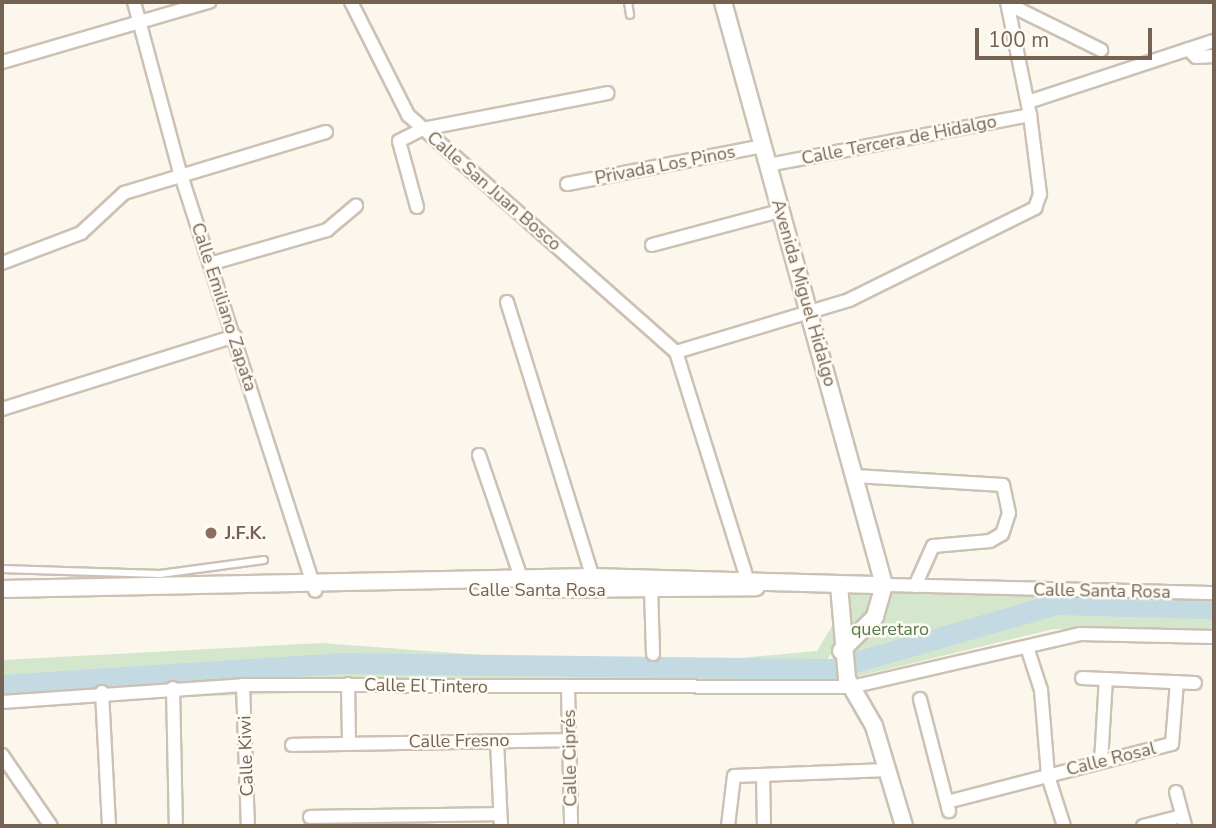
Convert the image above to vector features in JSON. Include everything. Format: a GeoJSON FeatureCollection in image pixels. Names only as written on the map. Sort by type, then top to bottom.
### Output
{"type":"FeatureCollection","features":[{"type":"Feature","properties":{"kind":"street","name":"Calle Emiliano Zapata"},"geometry":{"type":"LineString","coordinates":[[134,2],[135,22],[180,172],[213,263],[314,587]]}},
{"type":"Feature","properties":{"kind":"street"},"geometry":{"type":"LineString","coordinates":[[2,62],[209,2]]}},
{"type":"Feature","properties":{"kind":"street","name":"Calle San Juan Bosco"},"geometry":{"type":"LineString","coordinates":[[351,2],[398,102],[423,129],[676,352]]}},
{"type":"Feature","properties":{"kind":"street","name":"Avenida Miguel Hidalgo"},"geometry":{"type":"LineString","coordinates":[[723,2],[884,585]]}},
{"type":"Feature","properties":{"kind":"street"},"geometry":{"type":"LineString","coordinates":[[1007,3],[1101,50]]}},
{"type":"Feature","properties":{"kind":"street"},"geometry":{"type":"LineString","coordinates":[[747,579],[676,352],[810,313],[954,251],[1040,200],[1029,109],[1007,3]]}},
{"type":"Feature","properties":{"kind":"street","name":"Calle Tercera de Hidalgo"},"geometry":{"type":"LineString","coordinates":[[768,165],[1029,109],[1214,41]]}},
{"type":"Feature","properties":{"kind":"street"},"geometry":{"type":"LineString","coordinates":[[1188,50],[1196,57],[1214,56]]}},
{"type":"Feature","properties":{"kind":"street"},"geometry":{"type":"LineString","coordinates":[[417,207],[397,144],[423,129],[608,93]]}},
{"type":"Feature","properties":{"kind":"street"},"geometry":{"type":"LineString","coordinates":[[2,263],[66,241],[124,193],[180,172],[327,132]]}},
{"type":"Feature","properties":{"kind":"street","name":"Privada Los Pinos"},"geometry":{"type":"LineString","coordinates":[[567,184],[762,146]]}},
{"type":"Feature","properties":{"kind":"street"},"geometry":{"type":"LineString","coordinates":[[213,263],[327,230],[356,206]]}},
{"type":"Feature","properties":{"kind":"street"},"geometry":{"type":"LineString","coordinates":[[652,245],[780,211]]}},
{"type":"Feature","properties":{"kind":"street"},"geometry":{"type":"LineString","coordinates":[[507,302],[594,583]]}},
{"type":"Feature","properties":{"kind":"street"},"geometry":{"type":"LineString","coordinates":[[220,337],[225,303]]}},
{"type":"Feature","properties":{"kind":"street"},"geometry":{"type":"LineString","coordinates":[[2,410],[220,337],[235,336]]}},
{"type":"Feature","properties":{"kind":"street"},"geometry":{"type":"LineString","coordinates":[[479,455],[522,584]]}},
{"type":"Feature","properties":{"kind":"street"},"geometry":{"type":"LineString","coordinates":[[855,476],[1003,485],[1009,513],[1002,534],[990,541],[933,546],[915,586]]}},
{"type":"Feature","properties":{"kind":"street","name":"Calle Santa Rosa"},"geometry":{"type":"LineString","coordinates":[[594,583],[651,589],[671,584],[747,579],[779,583]]}},
{"type":"Feature","properties":{"kind":"street","name":"Calle Santa Rosa"},"geometry":{"type":"LineString","coordinates":[[2,589],[779,583],[1214,593]]}},
{"type":"Feature","properties":{"kind":"street"},"geometry":{"type":"LineString","coordinates":[[839,585],[842,654],[849,683],[874,726],[904,826]]}},
{"type":"Feature","properties":{"kind":"street"},"geometry":{"type":"LineString","coordinates":[[842,654],[875,617],[884,585]]}},
{"type":"Feature","properties":{"kind":"street"},"geometry":{"type":"LineString","coordinates":[[651,589],[653,654]]}},
{"type":"Feature","properties":{"kind":"street","name":"Calle El Tintero"},"geometry":{"type":"LineString","coordinates":[[2,702],[102,692],[243,685],[348,684],[568,689],[849,683],[1027,648],[1080,634],[1214,637]]}},
{"type":"Feature","properties":{"kind":"street"},"geometry":{"type":"LineString","coordinates":[[1027,648],[1041,690],[1048,776],[1064,826]]}},
{"type":"Feature","properties":{"kind":"street"},"geometry":{"type":"LineString","coordinates":[[1082,678],[1195,682]]}},
{"type":"Feature","properties":{"kind":"street"},"geometry":{"type":"LineString","coordinates":[[1101,762],[1106,679]]}},
{"type":"Feature","properties":{"kind":"street","name":"Calle Rosal"},"geometry":{"type":"LineString","coordinates":[[920,699],[948,806],[1174,742],[1177,682]]}},
{"type":"Feature","properties":{"kind":"street"},"geometry":{"type":"LineString","coordinates":[[348,684],[349,744]]}},
{"type":"Feature","properties":{"kind":"street","name":"Calle Kiwi"},"geometry":{"type":"LineString","coordinates":[[243,685],[248,826]]}},
{"type":"Feature","properties":{"kind":"street"},"geometry":{"type":"LineString","coordinates":[[173,688],[176,826]]}},
{"type":"Feature","properties":{"kind":"street","name":"Calle Ciprés"},"geometry":{"type":"LineString","coordinates":[[568,689],[571,826]]}},
{"type":"Feature","properties":{"kind":"street"},"geometry":{"type":"LineString","coordinates":[[102,692],[109,826]]}},
{"type":"Feature","properties":{"kind":"street","name":"Calle Fresno"},"geometry":{"type":"LineString","coordinates":[[292,745],[570,740]]}},
{"type":"Feature","properties":{"kind":"street"},"geometry":{"type":"LineString","coordinates":[[310,817],[500,820],[497,741]]}},
{"type":"Feature","properties":{"kind":"street"},"geometry":{"type":"LineString","coordinates":[[2,755],[51,826]]}},
{"type":"Feature","properties":{"kind":"street"},"geometry":{"type":"LineString","coordinates":[[728,826],[730,778],[888,770]]}},
{"type":"Feature","properties":{"kind":"street"},"geometry":{"type":"LineString","coordinates":[[763,775],[764,826]]}},
{"type":"Feature","properties":{"kind":"street"},"geometry":{"type":"LineString","coordinates":[[1143,826],[1183,821],[1176,792]]}},
{"type":"Feature","properties":{"kind":"lane"},"geometry":{"type":"LineString","coordinates":[[628,2],[630,15]]}},
{"type":"Feature","properties":{"kind":"lane"},"geometry":{"type":"LineString","coordinates":[[2,569],[160,574],[264,560]]}},
{"type":"Feature","properties":{"kind":"green space","name":"queretaro"},"geometry":{"type":"Polygon","coordinates":[[[853,591],[1214,593],[1214,634],[1054,629],[847,679],[850,627],[808,687],[477,687],[2,703],[2,660],[322,643],[637,667],[817,651],[853,591]]]}},
{"type":"Feature","properties":{"kind":"waterway"},"geometry":{"type":"LineString","coordinates":[[2,685],[339,663],[831,669],[1056,604],[1214,608]]}},
{"type":"Feature","properties":{"kind":"place","name":"J.F.K."},"geometry":{"type":"Point","coordinates":[211,533]}}]}
